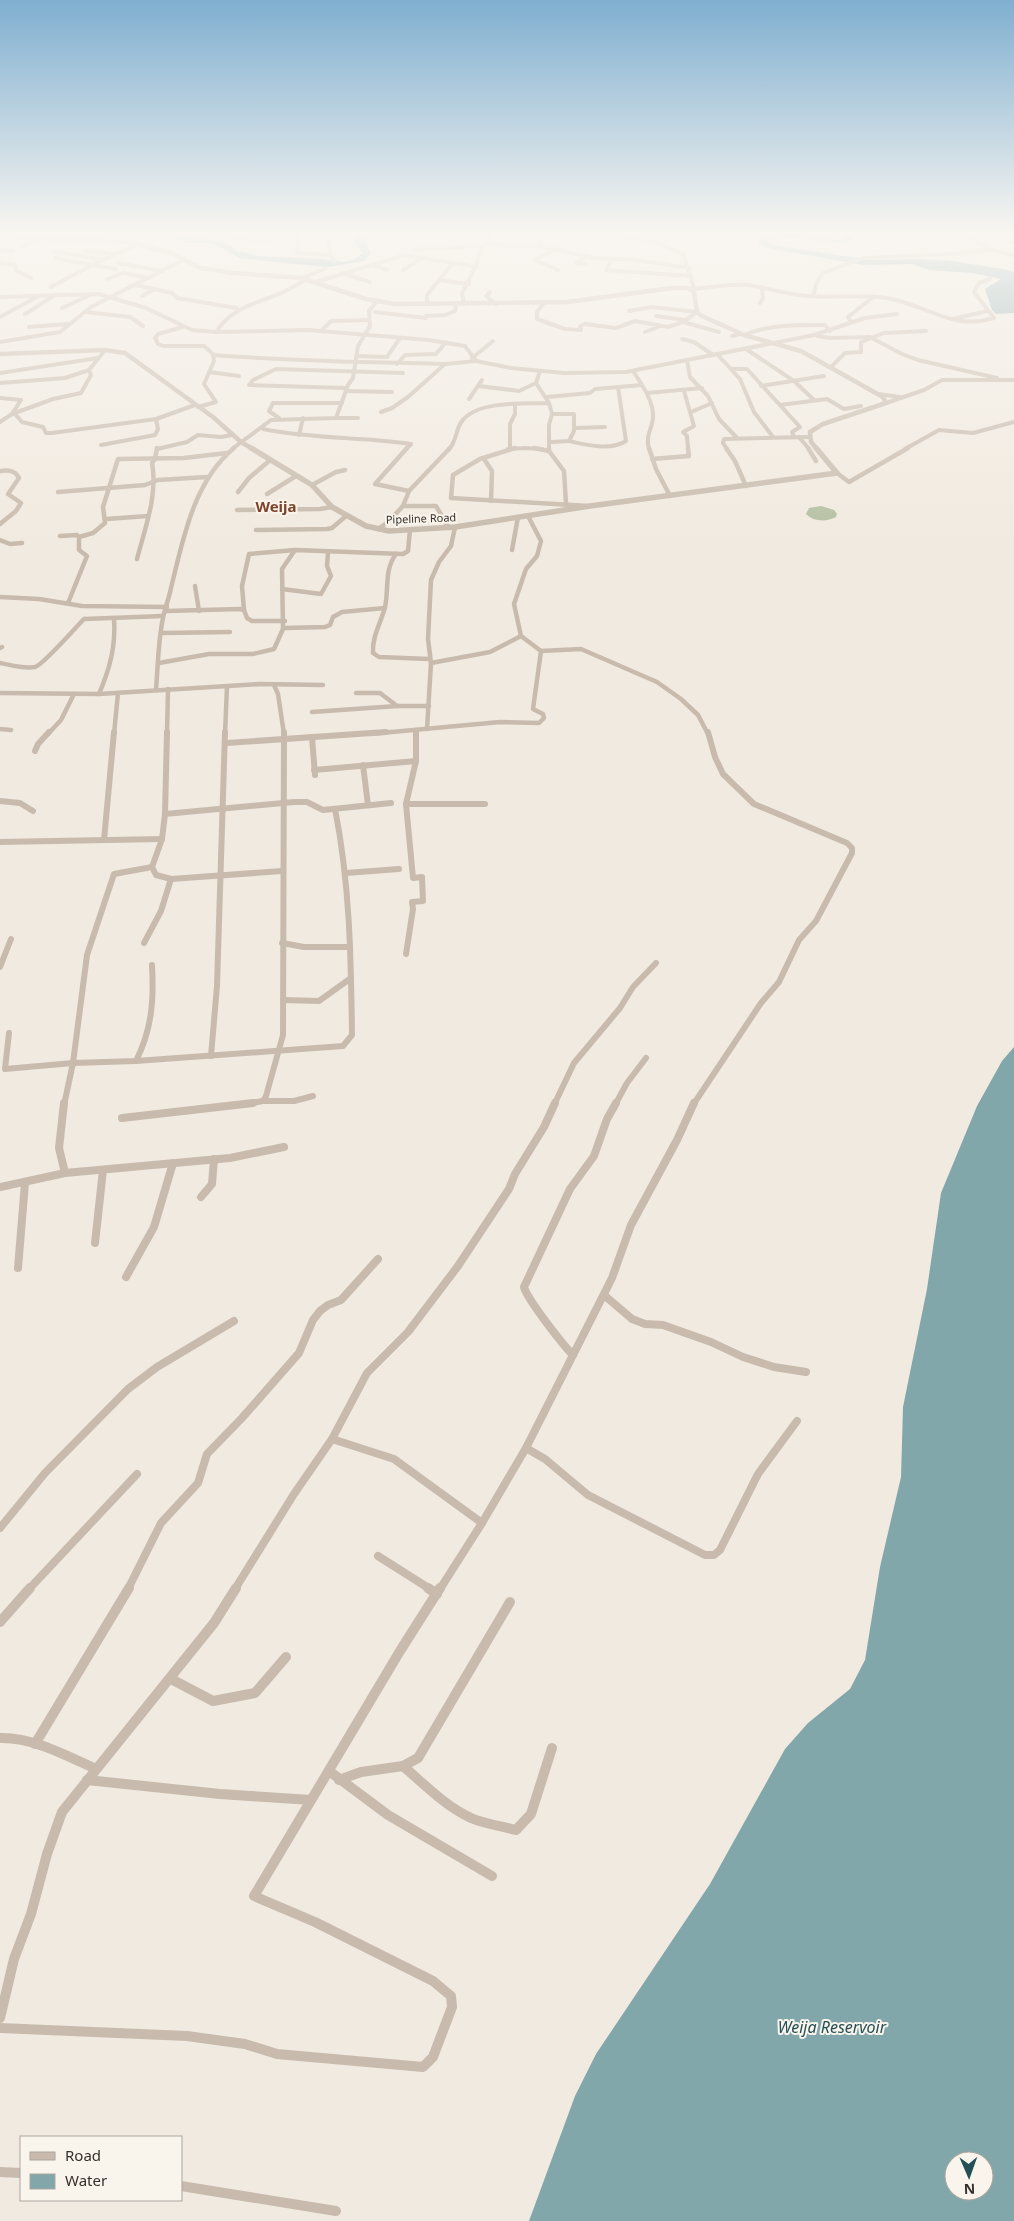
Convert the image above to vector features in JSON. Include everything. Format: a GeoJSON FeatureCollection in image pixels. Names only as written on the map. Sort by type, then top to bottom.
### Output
{"type":"FeatureCollection","features":[{"type":"Feature","properties":{"kind":"street"},"geometry":{"type":"LineString","coordinates":[[0,342],[52,335]]}},
{"type":"Feature","properties":{"kind":"street"},"geometry":{"type":"LineString","coordinates":[[14,414],[20,420],[43,427],[46,433],[156,419],[196,406],[216,402],[204,384],[214,361],[213,355],[204,346],[168,347],[156,341],[158,335]]}},
{"type":"Feature","properties":{"kind":"street"},"geometry":{"type":"LineString","coordinates":[[336,418],[346,389],[353,378],[358,346],[366,335]]}},
{"type":"Feature","properties":{"kind":"street"},"geometry":{"type":"LineString","coordinates":[[371,335],[446,342],[465,346],[476,361]]}},
{"type":"Feature","properties":{"kind":"street"},"geometry":{"type":"LineString","coordinates":[[732,336],[742,335],[774,342],[800,351],[883,397],[886,403]]}},
{"type":"Feature","properties":{"kind":"street"},"geometry":{"type":"LineString","coordinates":[[213,355],[262,357],[292,361],[397,364],[445,364],[476,361],[569,374],[633,371],[687,362],[814,335],[827,338],[873,337],[890,349],[910,358],[997,378],[1014,380]]}},
{"type":"Feature","properties":{"kind":"street"},"geometry":{"type":"LineString","coordinates":[[831,367],[845,353],[861,352],[861,342],[879,335]]}},
{"type":"Feature","properties":{"kind":"street"},"geometry":{"type":"LineString","coordinates":[[356,356],[387,357],[400,338]]}},
{"type":"Feature","properties":{"kind":"street"},"geometry":{"type":"LineString","coordinates":[[682,339],[694,342],[715,355],[731,369],[744,387],[754,412],[773,437]]}},
{"type":"Feature","properties":{"kind":"street"},"geometry":{"type":"LineString","coordinates":[[472,358],[493,341]]}},
{"type":"Feature","properties":{"kind":"street"},"geometry":{"type":"LineString","coordinates":[[397,364],[405,355],[436,354],[446,342]]}},
{"type":"Feature","properties":{"kind":"street"},"geometry":{"type":"LineString","coordinates":[[0,382],[65,378],[89,370],[105,350]]}},
{"type":"Feature","properties":{"kind":"street","name":"Pipeline Road"},"geometry":{"type":"LineString","coordinates":[[0,354],[105,350],[125,353],[213,417],[240,442],[312,486],[332,507],[366,526],[378,529],[396,531],[452,527],[590,506],[837,473]]}},
{"type":"Feature","properties":{"kind":"street"},"geometry":{"type":"LineString","coordinates":[[746,350],[794,381],[814,400]]}},
{"type":"Feature","properties":{"kind":"street"},"geometry":{"type":"LineString","coordinates":[[0,373],[94,360],[100,357]]}},
{"type":"Feature","properties":{"kind":"street"},"geometry":{"type":"LineString","coordinates":[[687,362],[690,377],[702,388],[712,403],[719,419],[737,438]]}},
{"type":"Feature","properties":{"kind":"street"},"geometry":{"type":"LineString","coordinates":[[381,412],[392,408],[408,397],[445,364]]}},
{"type":"Feature","properties":{"kind":"street"},"geometry":{"type":"LineString","coordinates":[[731,369],[746,368],[760,386],[800,427],[792,432],[808,446],[816,461]]}},
{"type":"Feature","properties":{"kind":"street"},"geometry":{"type":"LineString","coordinates":[[392,392],[249,385],[253,380],[274,369],[403,373]]}},
{"type":"Feature","properties":{"kind":"street"},"geometry":{"type":"LineString","coordinates":[[0,422],[14,414],[53,399],[81,393],[91,375],[89,370]]}},
{"type":"Feature","properties":{"kind":"street"},"geometry":{"type":"LineString","coordinates":[[479,386],[519,391],[536,383],[540,371]]}},
{"type":"Feature","properties":{"kind":"street"},"geometry":{"type":"LineString","coordinates":[[633,371],[647,393],[653,419],[647,444],[670,496]]}},
{"type":"Feature","properties":{"kind":"street"},"geometry":{"type":"LineString","coordinates":[[209,372],[239,376]]}},
{"type":"Feature","properties":{"kind":"street"},"geometry":{"type":"LineString","coordinates":[[760,386],[824,376]]}},
{"type":"Feature","properties":{"kind":"street"},"geometry":{"type":"LineString","coordinates":[[809,437],[811,430],[818,426],[924,390],[942,380],[997,378]]}},
{"type":"Feature","properties":{"kind":"street"},"geometry":{"type":"LineString","coordinates":[[469,399],[482,380]]}},
{"type":"Feature","properties":{"kind":"street"},"geometry":{"type":"LineString","coordinates":[[536,383],[547,397],[552,414],[549,425],[550,452],[564,471],[566,504]]}},
{"type":"Feature","properties":{"kind":"street"},"geometry":{"type":"LineString","coordinates":[[547,397],[590,394],[595,389],[642,385]]}},
{"type":"Feature","properties":{"kind":"street"},"geometry":{"type":"LineString","coordinates":[[550,442],[569,441],[582,444],[617,446],[625,443],[622,425],[622,404],[618,387]]}},
{"type":"Feature","properties":{"kind":"street"},"geometry":{"type":"LineString","coordinates":[[647,393],[702,388]]}},
{"type":"Feature","properties":{"kind":"street"},"geometry":{"type":"LineString","coordinates":[[652,459],[689,456],[687,436],[683,432],[694,426],[684,391]]}},
{"type":"Feature","properties":{"kind":"street"},"geometry":{"type":"LineString","coordinates":[[878,394],[903,397]]}},
{"type":"Feature","properties":{"kind":"street"},"geometry":{"type":"LineString","coordinates":[[0,398],[21,400],[14,414]]}},
{"type":"Feature","properties":{"kind":"street"},"geometry":{"type":"LineString","coordinates":[[780,405],[827,399],[844,409],[862,406]]}},
{"type":"Feature","properties":{"kind":"street"},"geometry":{"type":"LineString","coordinates":[[280,418],[269,411],[273,404],[342,403]]}},
{"type":"Feature","properties":{"kind":"street"},"geometry":{"type":"LineString","coordinates":[[378,529],[403,506],[410,491],[455,442],[461,422],[474,411],[493,406],[549,403]]}},
{"type":"Feature","properties":{"kind":"street"},"geometry":{"type":"LineString","coordinates":[[691,412],[712,403]]}},
{"type":"Feature","properties":{"kind":"street"},"geometry":{"type":"LineString","coordinates":[[510,449],[510,424],[515,414],[515,404]]}},
{"type":"Feature","properties":{"kind":"street"},"geometry":{"type":"LineString","coordinates":[[552,414],[574,414],[575,428],[569,441]]}},
{"type":"Feature","properties":{"kind":"street"},"geometry":{"type":"LineString","coordinates":[[156,690],[165,611],[189,524],[206,476],[227,453],[240,442],[263,429],[272,420],[280,418],[358,418]]}},
{"type":"Feature","properties":{"kind":"street"},"geometry":{"type":"LineString","coordinates":[[298,435],[303,418]]}},
{"type":"Feature","properties":{"kind":"street"},"geometry":{"type":"LineString","coordinates":[[101,445],[151,436],[158,429],[156,419]]}},
{"type":"Feature","properties":{"kind":"street"},"geometry":{"type":"LineString","coordinates":[[809,437],[837,473],[849,482],[939,430],[973,432],[1014,422]]}},
{"type":"Feature","properties":{"kind":"street"},"geometry":{"type":"LineString","coordinates":[[575,428],[605,427]]}},
{"type":"Feature","properties":{"kind":"street"},"geometry":{"type":"LineString","coordinates":[[263,429],[298,435],[378,439],[411,444],[375,484],[410,491]]}},
{"type":"Feature","properties":{"kind":"street"},"geometry":{"type":"LineString","coordinates":[[137,559],[148,516],[154,481],[152,463],[156,459],[156,451],[160,447],[186,442],[198,435],[221,437],[232,434]]}},
{"type":"Feature","properties":{"kind":"street"},"geometry":{"type":"LineString","coordinates":[[746,486],[735,461],[723,443],[724,439],[809,437]]}},
{"type":"Feature","properties":{"kind":"street"},"geometry":{"type":"LineString","coordinates":[[550,452],[539,449],[510,449],[460,469],[453,475],[451,498],[459,500],[590,506]]}},
{"type":"Feature","properties":{"kind":"street"},"geometry":{"type":"LineString","coordinates":[[106,519],[103,516],[103,506],[118,459],[184,458],[227,453]]}},
{"type":"Feature","properties":{"kind":"street"},"geometry":{"type":"LineString","coordinates":[[484,459],[492,471],[491,501]]}},
{"type":"Feature","properties":{"kind":"street"},"geometry":{"type":"LineString","coordinates":[[238,492],[249,478],[269,461]]}},
{"type":"Feature","properties":{"kind":"street"},"geometry":{"type":"LineString","coordinates":[[0,471],[8,470],[17,474],[19,478],[8,494],[21,503],[16,511],[0,524]]}},
{"type":"Feature","properties":{"kind":"street"},"geometry":{"type":"LineString","coordinates":[[312,486],[325,480],[335,472],[345,470]]}},
{"type":"Feature","properties":{"kind":"street"},"geometry":{"type":"LineString","coordinates":[[58,492],[145,485],[154,481],[206,476]]}},
{"type":"Feature","properties":{"kind":"street"},"geometry":{"type":"LineString","coordinates":[[267,494],[296,476]]}},
{"type":"Feature","properties":{"kind":"street"},"geometry":{"type":"LineString","coordinates":[[403,506],[436,506],[452,527],[450,550],[432,575],[427,729]]}},
{"type":"Feature","properties":{"kind":"street"},"geometry":{"type":"LineString","coordinates":[[237,510],[320,509],[332,507]]}},
{"type":"Feature","properties":{"kind":"street"},"geometry":{"type":"LineString","coordinates":[[106,519],[148,516]]}},
{"type":"Feature","properties":{"kind":"street"},"geometry":{"type":"LineString","coordinates":[[256,530],[327,529],[332,528],[346,516]]}},
{"type":"Feature","properties":{"kind":"street"},"geometry":{"type":"LineString","coordinates":[[0,2028],[186,2036],[245,2044],[277,2054],[424,2067],[433,2057],[452,2007],[451,1996],[433,1981],[315,1922],[254,1896],[400,1651],[482,1523],[526,1448],[604,1296],[631,1224],[677,1140],[693,1104],[761,1003],[779,982],[799,940],[816,921],[852,853],[852,848],[847,843],[754,804],[723,774],[715,757],[708,733],[698,715],[681,699],[657,682],[581,649],[541,651],[521,636],[514,604],[526,570],[537,556],[541,541],[528,516]]}},
{"type":"Feature","properties":{"kind":"street"},"geometry":{"type":"LineString","coordinates":[[512,550],[518,517]]}},
{"type":"Feature","properties":{"kind":"street"},"geometry":{"type":"LineString","coordinates":[[60,536],[77,535],[79,537],[93,533],[102,528],[106,519]]}},
{"type":"Feature","properties":{"kind":"street"},"geometry":{"type":"LineString","coordinates":[[385,608],[342,612],[333,617],[330,625],[325,626],[285,625],[252,621],[247,618],[244,610],[242,586],[248,554],[295,550],[328,552],[364,551],[403,554],[408,551],[410,530]]}},
{"type":"Feature","properties":{"kind":"street"},"geometry":{"type":"LineString","coordinates":[[68,603],[87,556],[79,550],[79,537]]}},
{"type":"Feature","properties":{"kind":"street"},"geometry":{"type":"LineString","coordinates":[[0,540],[10,544],[22,543]]}},
{"type":"Feature","properties":{"kind":"street"},"geometry":{"type":"LineString","coordinates":[[159,664],[193,655],[268,652],[274,649],[278,644],[285,625],[282,568],[295,550]]}},
{"type":"Feature","properties":{"kind":"street"},"geometry":{"type":"LineString","coordinates":[[282,589],[321,594],[331,576],[327,566],[328,552]]}},
{"type":"Feature","properties":{"kind":"street"},"geometry":{"type":"LineString","coordinates":[[396,554],[392,559],[386,584],[385,608],[372,646],[373,653],[379,657],[430,661],[490,652],[509,645],[521,636]]}},
{"type":"Feature","properties":{"kind":"street"},"geometry":{"type":"LineString","coordinates":[[195,586],[199,611]]}},
{"type":"Feature","properties":{"kind":"street"},"geometry":{"type":"LineString","coordinates":[[1,598],[39,599],[82,606],[165,611],[244,610]]}},
{"type":"Feature","properties":{"kind":"street"},"geometry":{"type":"LineString","coordinates":[[0,663],[36,668],[43,664],[54,648],[84,619],[114,618],[165,611]]}},
{"type":"Feature","properties":{"kind":"street"},"geometry":{"type":"LineString","coordinates":[[98,694],[113,663],[114,618]]}},
{"type":"Feature","properties":{"kind":"street"},"geometry":{"type":"LineString","coordinates":[[163,633],[230,632]]}},
{"type":"Feature","properties":{"kind":"street"},"geometry":{"type":"LineString","coordinates":[[227,742],[416,730],[500,722],[534,724],[542,721],[544,718],[543,714],[533,709],[541,651]]}},
{"type":"Feature","properties":{"kind":"street"},"geometry":{"type":"LineString","coordinates":[[0,693],[98,694],[227,686],[323,685]]}},
{"type":"Feature","properties":{"kind":"street"},"geometry":{"type":"LineString","coordinates":[[211,1056],[218,986],[222,808],[227,742],[227,686]]}},
{"type":"Feature","properties":{"kind":"street"},"geometry":{"type":"LineString","coordinates":[[263,1100],[266,1096],[283,1035],[282,870],[285,739],[278,694],[274,686]]}},
{"type":"Feature","properties":{"kind":"street"},"geometry":{"type":"LineString","coordinates":[[168,689],[165,814],[162,839],[152,867],[156,875],[171,879],[282,870]]}},
{"type":"Feature","properties":{"kind":"street"},"geometry":{"type":"LineString","coordinates":[[104,840],[118,693]]}},
{"type":"Feature","properties":{"kind":"street"},"geometry":{"type":"LineString","coordinates":[[356,693],[380,693],[397,706]]}},
{"type":"Feature","properties":{"kind":"street"},"geometry":{"type":"LineString","coordinates":[[35,751],[38,744],[61,720],[74,694]]}},
{"type":"Feature","properties":{"kind":"street"},"geometry":{"type":"LineString","coordinates":[[312,712],[397,706],[429,706]]}},
{"type":"Feature","properties":{"kind":"street"},"geometry":{"type":"LineString","coordinates":[[0,729],[12,730]]}},
{"type":"Feature","properties":{"kind":"street"},"geometry":{"type":"LineString","coordinates":[[406,954],[413,909],[412,902],[423,901],[422,877],[413,878],[406,804],[416,761],[416,730]]}},
{"type":"Feature","properties":{"kind":"street"},"geometry":{"type":"LineString","coordinates":[[312,737],[314,772],[363,765],[416,761]]}},
{"type":"Feature","properties":{"kind":"street"},"geometry":{"type":"LineString","coordinates":[[363,765],[368,805]]}},
{"type":"Feature","properties":{"kind":"street"},"geometry":{"type":"LineString","coordinates":[[0,801],[20,804],[34,811]]}},
{"type":"Feature","properties":{"kind":"street"},"geometry":{"type":"LineString","coordinates":[[165,814],[303,801],[323,810],[391,803]]}},
{"type":"Feature","properties":{"kind":"street"},"geometry":{"type":"LineString","coordinates":[[406,804],[485,804]]}},
{"type":"Feature","properties":{"kind":"street"},"geometry":{"type":"LineString","coordinates":[[9,1033],[5,1069],[72,1063],[278,1052],[343,1046],[352,1035],[350,947],[346,872],[335,809]]}},
{"type":"Feature","properties":{"kind":"street"},"geometry":{"type":"LineString","coordinates":[[0,842],[162,839]]}},
{"type":"Feature","properties":{"kind":"street"},"geometry":{"type":"LineString","coordinates":[[65,1173],[59,1156],[60,1133],[87,955],[113,876],[117,873],[152,867]]}},
{"type":"Feature","properties":{"kind":"street"},"geometry":{"type":"LineString","coordinates":[[346,872],[399,869]]}},
{"type":"Feature","properties":{"kind":"street"},"geometry":{"type":"LineString","coordinates":[[144,943],[161,911],[171,879]]}},
{"type":"Feature","properties":{"kind":"street"},"geometry":{"type":"LineString","coordinates":[[0,967],[11,939]]}},
{"type":"Feature","properties":{"kind":"street"},"geometry":{"type":"LineString","coordinates":[[282,943],[304,948],[350,947]]}},
{"type":"Feature","properties":{"kind":"street"},"geometry":{"type":"LineString","coordinates":[[0,2018],[11,1972],[31,1914],[47,1854],[62,1812],[171,1679],[214,1622],[294,1494],[332,1439],[367,1373],[408,1332],[458,1266],[509,1189],[514,1174],[544,1127],[574,1063],[620,1008],[633,987],[656,963]]}},
{"type":"Feature","properties":{"kind":"street"},"geometry":{"type":"LineString","coordinates":[[136,1061],[144,1045],[154,998],[152,965]]}},
{"type":"Feature","properties":{"kind":"street"},"geometry":{"type":"LineString","coordinates":[[283,1000],[320,1001],[351,978]]}},
{"type":"Feature","properties":{"kind":"street"},"geometry":{"type":"LineString","coordinates":[[573,1355],[553,1333],[546,1318],[526,1294],[524,1287],[570,1189],[594,1156],[607,1119],[626,1083],[646,1058]]}},
{"type":"Feature","properties":{"kind":"street"},"geometry":{"type":"LineString","coordinates":[[122,1118],[263,1100],[294,1101],[313,1096]]}},
{"type":"Feature","properties":{"kind":"street"},"geometry":{"type":"LineString","coordinates":[[0,1187],[25,1184],[65,1173],[230,1158],[284,1147]]}},
{"type":"Feature","properties":{"kind":"street"},"geometry":{"type":"LineString","coordinates":[[201,1197],[212,1184],[214,1159]]}},
{"type":"Feature","properties":{"kind":"street"},"geometry":{"type":"LineString","coordinates":[[126,1277],[154,1227],[173,1163]]}},
{"type":"Feature","properties":{"kind":"street"},"geometry":{"type":"LineString","coordinates":[[95,1243],[103,1170]]}},
{"type":"Feature","properties":{"kind":"street"},"geometry":{"type":"LineString","coordinates":[[18,1268],[25,1184]]}},
{"type":"Feature","properties":{"kind":"street"},"geometry":{"type":"LineString","coordinates":[[35,1744],[134,1580],[152,1538],[161,1523],[198,1483],[207,1454],[242,1418],[299,1353],[313,1320],[320,1311],[328,1305],[341,1300],[378,1258]]}},
{"type":"Feature","properties":{"kind":"street"},"geometry":{"type":"LineString","coordinates":[[604,1296],[632,1319],[645,1324],[663,1325],[766,1364],[806,1372]]}},
{"type":"Feature","properties":{"kind":"street"},"geometry":{"type":"LineString","coordinates":[[0,1528],[45,1473],[128,1389],[157,1367],[234,1320]]}},
{"type":"Feature","properties":{"kind":"street"},"geometry":{"type":"LineString","coordinates":[[526,1448],[545,1459],[588,1495],[705,1555],[714,1555],[720,1550],[758,1474],[797,1421]]}},
{"type":"Feature","properties":{"kind":"street"},"geometry":{"type":"LineString","coordinates":[[332,1439],[371,1453],[394,1458],[482,1523]]}},
{"type":"Feature","properties":{"kind":"street"},"geometry":{"type":"LineString","coordinates":[[0,1622],[59,1555],[136,1474]]}},
{"type":"Feature","properties":{"kind":"street"},"geometry":{"type":"LineString","coordinates":[[378,1556],[437,1594]]}},
{"type":"Feature","properties":{"kind":"street"},"geometry":{"type":"LineString","coordinates":[[339,1780],[361,1772],[403,1766],[418,1758],[510,1602]]}},
{"type":"Feature","properties":{"kind":"street"},"geometry":{"type":"LineString","coordinates":[[171,1679],[213,1701],[237,1697],[259,1691],[286,1657]]}},
{"type":"Feature","properties":{"kind":"street"},"geometry":{"type":"LineString","coordinates":[[0,1738],[6,1736],[35,1744],[96,1769]]}},
{"type":"Feature","properties":{"kind":"street"},"geometry":{"type":"LineString","coordinates":[[403,1766],[423,1784],[459,1810],[480,1822],[516,1830],[531,1814],[552,1748]]}},
{"type":"Feature","properties":{"kind":"street"},"geometry":{"type":"LineString","coordinates":[[329,1771],[390,1818],[492,1876]]}},
{"type":"Feature","properties":{"kind":"street"},"geometry":{"type":"LineString","coordinates":[[87,1780],[138,1783],[221,1794],[283,1795],[311,1800]]}},
{"type":"Feature","properties":{"kind":"street"},"geometry":{"type":"LineString","coordinates":[[0,2172],[20,2173]]}},
{"type":"Feature","properties":{"kind":"street"},"geometry":{"type":"LineString","coordinates":[[182,2186],[336,2211]]}},
{"type":"Feature","properties":{"kind":"green space"},"geometry":{"type":"Polygon","coordinates":[[[821,506],[834,510],[837,514],[836,517],[820,520],[813,519],[806,514],[809,508],[821,506]]]}},
{"type":"Feature","properties":{"kind":"water","name":"Weija Reservoir"},"geometry":{"type":"Polygon","coordinates":[[[1014,1047],[1014,2221],[529,2221],[575,2096],[596,2054],[710,1884],[785,1749],[808,1723],[850,1689],[865,1660],[880,1567],[901,1477],[903,1407],[927,1289],[941,1193],[977,1106],[1002,1061],[1014,1047]]]}},
{"type":"Feature","properties":{"kind":"district","name":"Weija"},"geometry":{"type":"Point","coordinates":[276,506]}}]}
